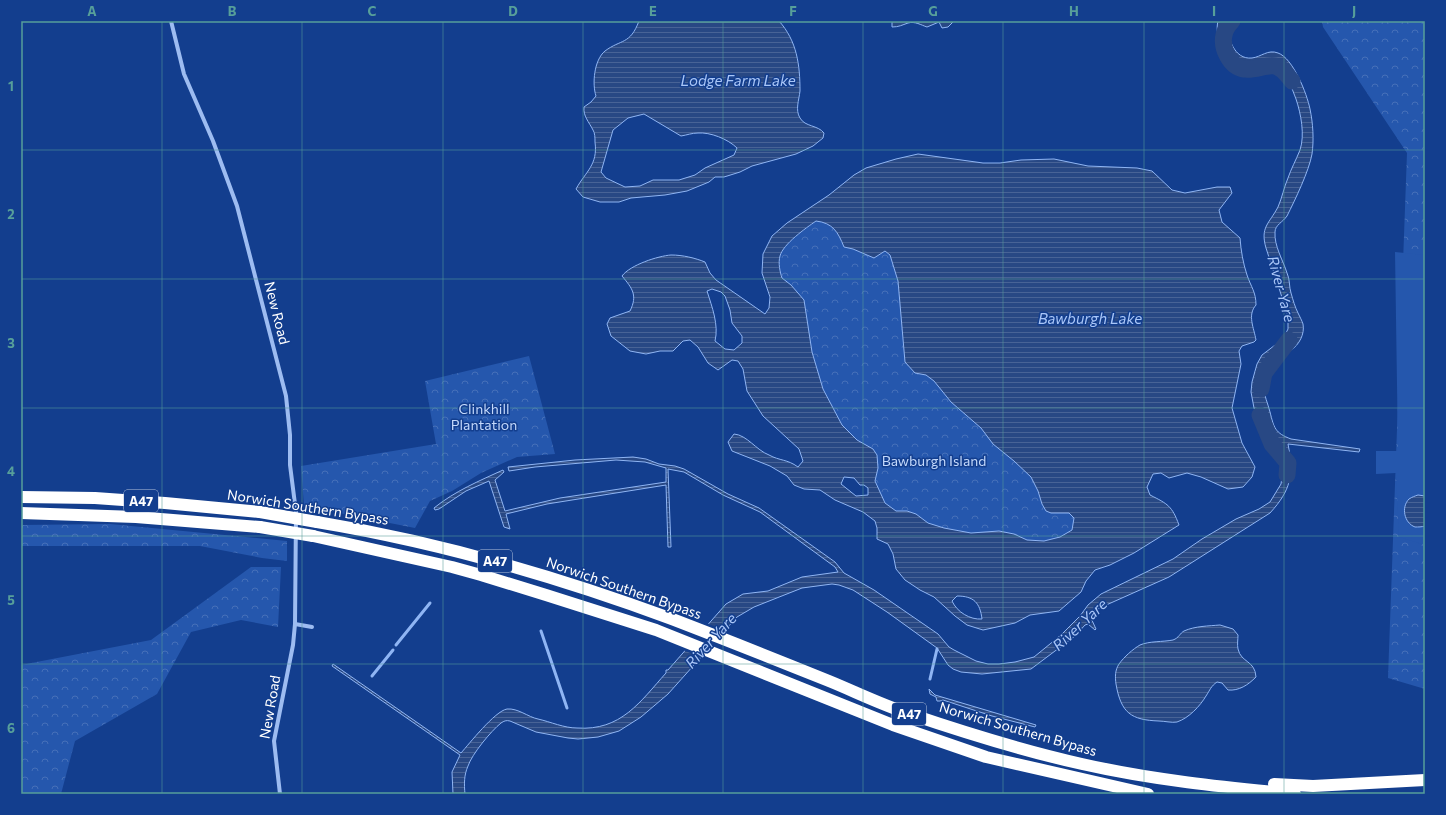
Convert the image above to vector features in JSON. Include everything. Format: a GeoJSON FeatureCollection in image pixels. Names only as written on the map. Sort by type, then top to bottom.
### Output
{"type":"FeatureCollection","features":[{"type":"Feature","properties":{"kind":"highway","name":"Norwich Southern Bypass"},"geometry":{"type":"LineString","coordinates":[[21,497],[95,498],[165,502],[260,512],[367,530],[451,549],[551,577],[668,618],[743,646],[907,713],[1008,745],[1082,764],[1190,783],[1295,794]]}},
{"type":"Feature","properties":{"kind":"highway","name":"Norwich Southern Bypass"},"geometry":{"type":"LineString","coordinates":[[21,513],[136,517],[260,527],[313,536],[481,575],[656,630],[893,725],[986,756],[1148,794]]}},
{"type":"Feature","properties":{"kind":"highway","name":"A47"},"geometry":{"type":"LineString","coordinates":[[986,756],[1119,794]]}},
{"type":"Feature","properties":{"kind":"highway","name":"A47"},"geometry":{"type":"LineString","coordinates":[[1082,764],[1234,782],[1313,786],[1425,780]]}},
{"type":"Feature","properties":{"kind":"street","name":"New Road"},"geometry":{"type":"LineString","coordinates":[[171,21],[184,74],[213,142],[237,206],[286,396],[290,435],[290,464],[296,512],[295,624],[293,645],[274,741],[280,794]]}},
{"type":"Feature","properties":{"kind":"street"},"geometry":{"type":"LineString","coordinates":[[295,624],[312,627]]}},
{"type":"Feature","properties":{"kind":"green space"},"geometry":{"type":"Polygon","coordinates":[[[1322,21],[1425,21],[1425,689],[1388,678],[1407,153],[1323,27],[1322,21]]]}},
{"type":"Feature","properties":{"kind":"green space","name":"Bawburgh Island"},"geometry":{"type":"Polygon","coordinates":[[[816,221],[831,226],[837,232],[844,247],[853,249],[874,258],[885,251],[890,255],[898,281],[905,362],[915,373],[926,375],[934,381],[951,402],[981,428],[993,444],[1031,477],[1046,511],[1051,513],[1069,513],[1074,518],[1072,530],[1060,537],[1044,541],[1027,540],[1014,534],[971,533],[944,528],[928,523],[916,514],[907,511],[896,511],[885,503],[875,481],[878,468],[873,449],[857,440],[842,425],[823,389],[812,352],[808,331],[791,285],[782,279],[779,262],[782,251],[795,237],[816,221]]]}},
{"type":"Feature","properties":{"kind":"green space"},"geometry":{"type":"Polygon","coordinates":[[[1395,252],[1425,255],[1425,545],[1399,537],[1396,473],[1376,474],[1376,451],[1398,451],[1395,252]]]}},
{"type":"Feature","properties":{"kind":"green space","name":"Clinkhill Plantation"},"geometry":{"type":"Polygon","coordinates":[[[529,356],[555,454],[517,457],[481,473],[452,491],[430,501],[415,528],[304,506],[301,466],[436,444],[425,381],[529,356]]]}},
{"type":"Feature","properties":{"kind":"green space"},"geometry":{"type":"Polygon","coordinates":[[[110,524],[287,541],[287,561],[262,558],[200,546],[21,546],[21,525],[110,524]]]}},
{"type":"Feature","properties":{"kind":"green space"},"geometry":{"type":"Polygon","coordinates":[[[251,567],[281,567],[278,627],[241,620],[191,632],[157,694],[75,741],[61,794],[21,794],[21,665],[151,640],[251,567]]]}},
{"type":"Feature","properties":{"kind":"water","name":"Lodge Farm Lake"},"geometry":{"type":"Polygon","coordinates":[[[639,21],[779,21],[794,45],[798,63],[800,91],[798,108],[800,118],[805,123],[821,130],[824,133],[823,138],[813,146],[796,154],[752,166],[724,177],[715,177],[709,182],[687,191],[665,195],[631,198],[619,202],[600,202],[583,197],[576,189],[595,157],[595,137],[585,116],[584,107],[596,96],[594,79],[596,66],[601,55],[605,51],[629,38],[636,29],[639,21]],[[644,114],[628,118],[613,130],[601,172],[606,178],[625,187],[640,186],[653,180],[679,180],[695,175],[705,168],[734,155],[737,148],[724,139],[713,135],[696,133],[681,136],[644,114]]]}},
{"type":"Feature","properties":{"kind":"water"},"geometry":{"type":"Polygon","coordinates":[[[892,21],[954,21],[948,27],[942,28],[939,22],[927,27],[913,22],[892,27],[892,21]]]}},
{"type":"Feature","properties":{"kind":"water"},"geometry":{"type":"Polygon","coordinates":[[[1218,21],[1230,21],[1228,23],[1228,29],[1230,41],[1236,51],[1246,58],[1252,58],[1271,52],[1284,56],[1294,69],[1303,86],[1312,120],[1313,149],[1308,169],[1287,216],[1275,230],[1277,248],[1288,275],[1290,291],[1303,323],[1303,332],[1297,345],[1272,361],[1265,375],[1263,386],[1273,422],[1278,432],[1291,439],[1360,449],[1359,452],[1288,444],[1291,465],[1289,482],[1283,497],[1270,513],[1169,577],[1095,610],[1090,616],[1096,629],[1095,630],[1088,624],[1085,625],[1075,636],[1031,669],[982,674],[961,672],[948,665],[937,648],[887,612],[853,590],[832,584],[802,588],[754,607],[737,617],[668,694],[641,717],[619,731],[598,737],[578,739],[536,732],[510,721],[502,722],[487,737],[470,761],[465,776],[465,794],[453,794],[452,772],[460,755],[332,666],[333,664],[461,753],[489,721],[507,709],[515,710],[534,718],[572,728],[592,728],[606,725],[618,720],[638,704],[666,673],[666,670],[668,670],[726,604],[743,594],[768,591],[802,577],[838,572],[835,567],[760,512],[723,495],[684,472],[668,469],[671,547],[668,547],[666,485],[547,504],[506,514],[510,529],[504,527],[489,481],[466,491],[439,509],[435,510],[434,508],[459,491],[503,470],[504,472],[495,480],[505,511],[560,498],[666,482],[666,468],[645,462],[616,460],[535,467],[509,471],[508,467],[575,460],[633,457],[684,469],[728,494],[759,508],[835,562],[844,573],[874,590],[938,634],[949,647],[976,661],[988,664],[1015,662],[1034,657],[1061,635],[1080,616],[1088,605],[1101,594],[1173,559],[1202,539],[1236,519],[1259,509],[1270,502],[1281,484],[1284,463],[1278,449],[1264,430],[1254,408],[1251,392],[1257,364],[1262,355],[1283,339],[1288,329],[1288,316],[1266,248],[1264,235],[1266,226],[1278,207],[1289,175],[1300,150],[1302,124],[1296,99],[1284,74],[1274,66],[1265,65],[1242,68],[1231,62],[1226,56],[1219,42],[1217,27],[1218,21]]]}},
{"type":"Feature","properties":{"kind":"water","name":"Bawburgh Lake"},"geometry":{"type":"Polygon","coordinates":[[[918,154],[983,163],[1054,159],[1088,166],[1137,168],[1152,171],[1172,190],[1185,193],[1217,187],[1230,187],[1232,193],[1219,210],[1222,222],[1240,238],[1244,266],[1256,300],[1252,317],[1256,340],[1242,346],[1239,351],[1241,364],[1232,408],[1242,443],[1255,467],[1252,477],[1243,487],[1228,489],[1201,477],[1187,473],[1169,478],[1161,473],[1153,474],[1147,487],[1150,495],[1169,506],[1179,525],[1134,553],[1110,565],[1095,570],[1086,581],[1081,592],[1059,611],[1030,615],[1015,623],[983,630],[967,625],[934,597],[905,580],[896,569],[893,554],[888,544],[877,539],[877,528],[875,521],[863,512],[835,500],[820,490],[804,489],[794,485],[787,476],[770,466],[732,451],[728,442],[734,434],[743,437],[764,453],[798,467],[803,461],[799,449],[763,416],[747,391],[743,369],[738,361],[732,360],[718,370],[708,363],[698,347],[690,340],[683,341],[673,351],[660,351],[646,354],[630,351],[611,336],[607,324],[610,318],[630,311],[634,300],[633,292],[629,284],[622,276],[631,268],[652,259],[671,255],[684,256],[705,262],[710,273],[716,280],[765,314],[769,308],[770,297],[762,273],[763,254],[772,236],[787,223],[829,195],[854,175],[866,168],[918,154]],[[816,221],[785,246],[782,251],[779,262],[782,278],[791,285],[804,300],[812,352],[823,389],[842,425],[857,440],[873,449],[877,455],[878,468],[875,481],[885,503],[896,511],[907,511],[916,514],[928,523],[944,528],[971,533],[999,531],[1014,534],[1027,540],[1044,541],[1060,537],[1072,530],[1074,518],[1069,513],[1051,513],[1046,511],[1031,477],[993,444],[981,428],[951,402],[934,381],[926,375],[915,373],[905,362],[898,281],[890,255],[885,251],[874,258],[853,249],[844,247],[834,229],[822,222],[816,221]],[[712,289],[707,291],[716,322],[715,341],[725,349],[734,350],[742,343],[742,336],[732,323],[730,310],[725,296],[721,292],[712,289]],[[844,477],[841,484],[856,496],[868,495],[868,488],[864,485],[860,485],[854,478],[844,477]],[[957,596],[952,601],[957,609],[969,617],[982,619],[978,605],[972,599],[957,596]]]}},
{"type":"Feature","properties":{"kind":"water"},"geometry":{"type":"Polygon","coordinates":[[[1418,495],[1425,496],[1425,526],[1415,527],[1408,522],[1404,510],[1409,499],[1418,495]]]}},
{"type":"Feature","properties":{"kind":"water"},"geometry":{"type":"Polygon","coordinates":[[[1220,625],[1233,629],[1238,635],[1238,647],[1240,654],[1251,664],[1255,671],[1256,677],[1253,680],[1247,685],[1236,690],[1228,690],[1222,683],[1217,682],[1194,711],[1186,718],[1177,722],[1141,719],[1129,713],[1124,708],[1118,694],[1115,679],[1119,664],[1129,653],[1140,645],[1173,640],[1188,629],[1202,626],[1220,625]]]}},
{"type":"Feature","properties":{"kind":"water"},"geometry":{"type":"Polygon","coordinates":[[[929,689],[935,695],[1036,725],[1035,727],[992,716],[943,700],[937,701],[936,697],[930,694],[929,689]]]}},
{"type":"Feature","properties":{"kind":"pier"},"geometry":{"type":"Polygon","coordinates":[[[706,623],[727,631],[703,658],[683,650],[706,623]]]}},
{"type":"Feature","properties":{"kind":"waterway","name":"River Yare"},"geometry":{"type":"LineString","coordinates":[[1232,21],[1226,29],[1223,40],[1225,51],[1231,61],[1235,65],[1244,69],[1275,66],[1283,70],[1292,81]]}},
{"type":"Feature","properties":{"kind":"waterway","name":"River Yare"},"geometry":{"type":"LineString","coordinates":[[1261,389],[1264,373],[1289,340]]}},
{"type":"Feature","properties":{"kind":"waterway","name":"River Yare"},"geometry":{"type":"LineString","coordinates":[[1260,415],[1272,444],[1288,463],[1287,475]]}},
{"type":"Feature","properties":{"kind":"waterway"},"geometry":{"type":"LineString","coordinates":[[396,645],[430,603]]}},
{"type":"Feature","properties":{"kind":"waterway"},"geometry":{"type":"LineString","coordinates":[[541,631],[567,708]]}},
{"type":"Feature","properties":{"kind":"waterway"},"geometry":{"type":"LineString","coordinates":[[930,679],[937,649]]}},
{"type":"Feature","properties":{"kind":"waterway"},"geometry":{"type":"LineString","coordinates":[[372,676],[393,650]]}}]}
